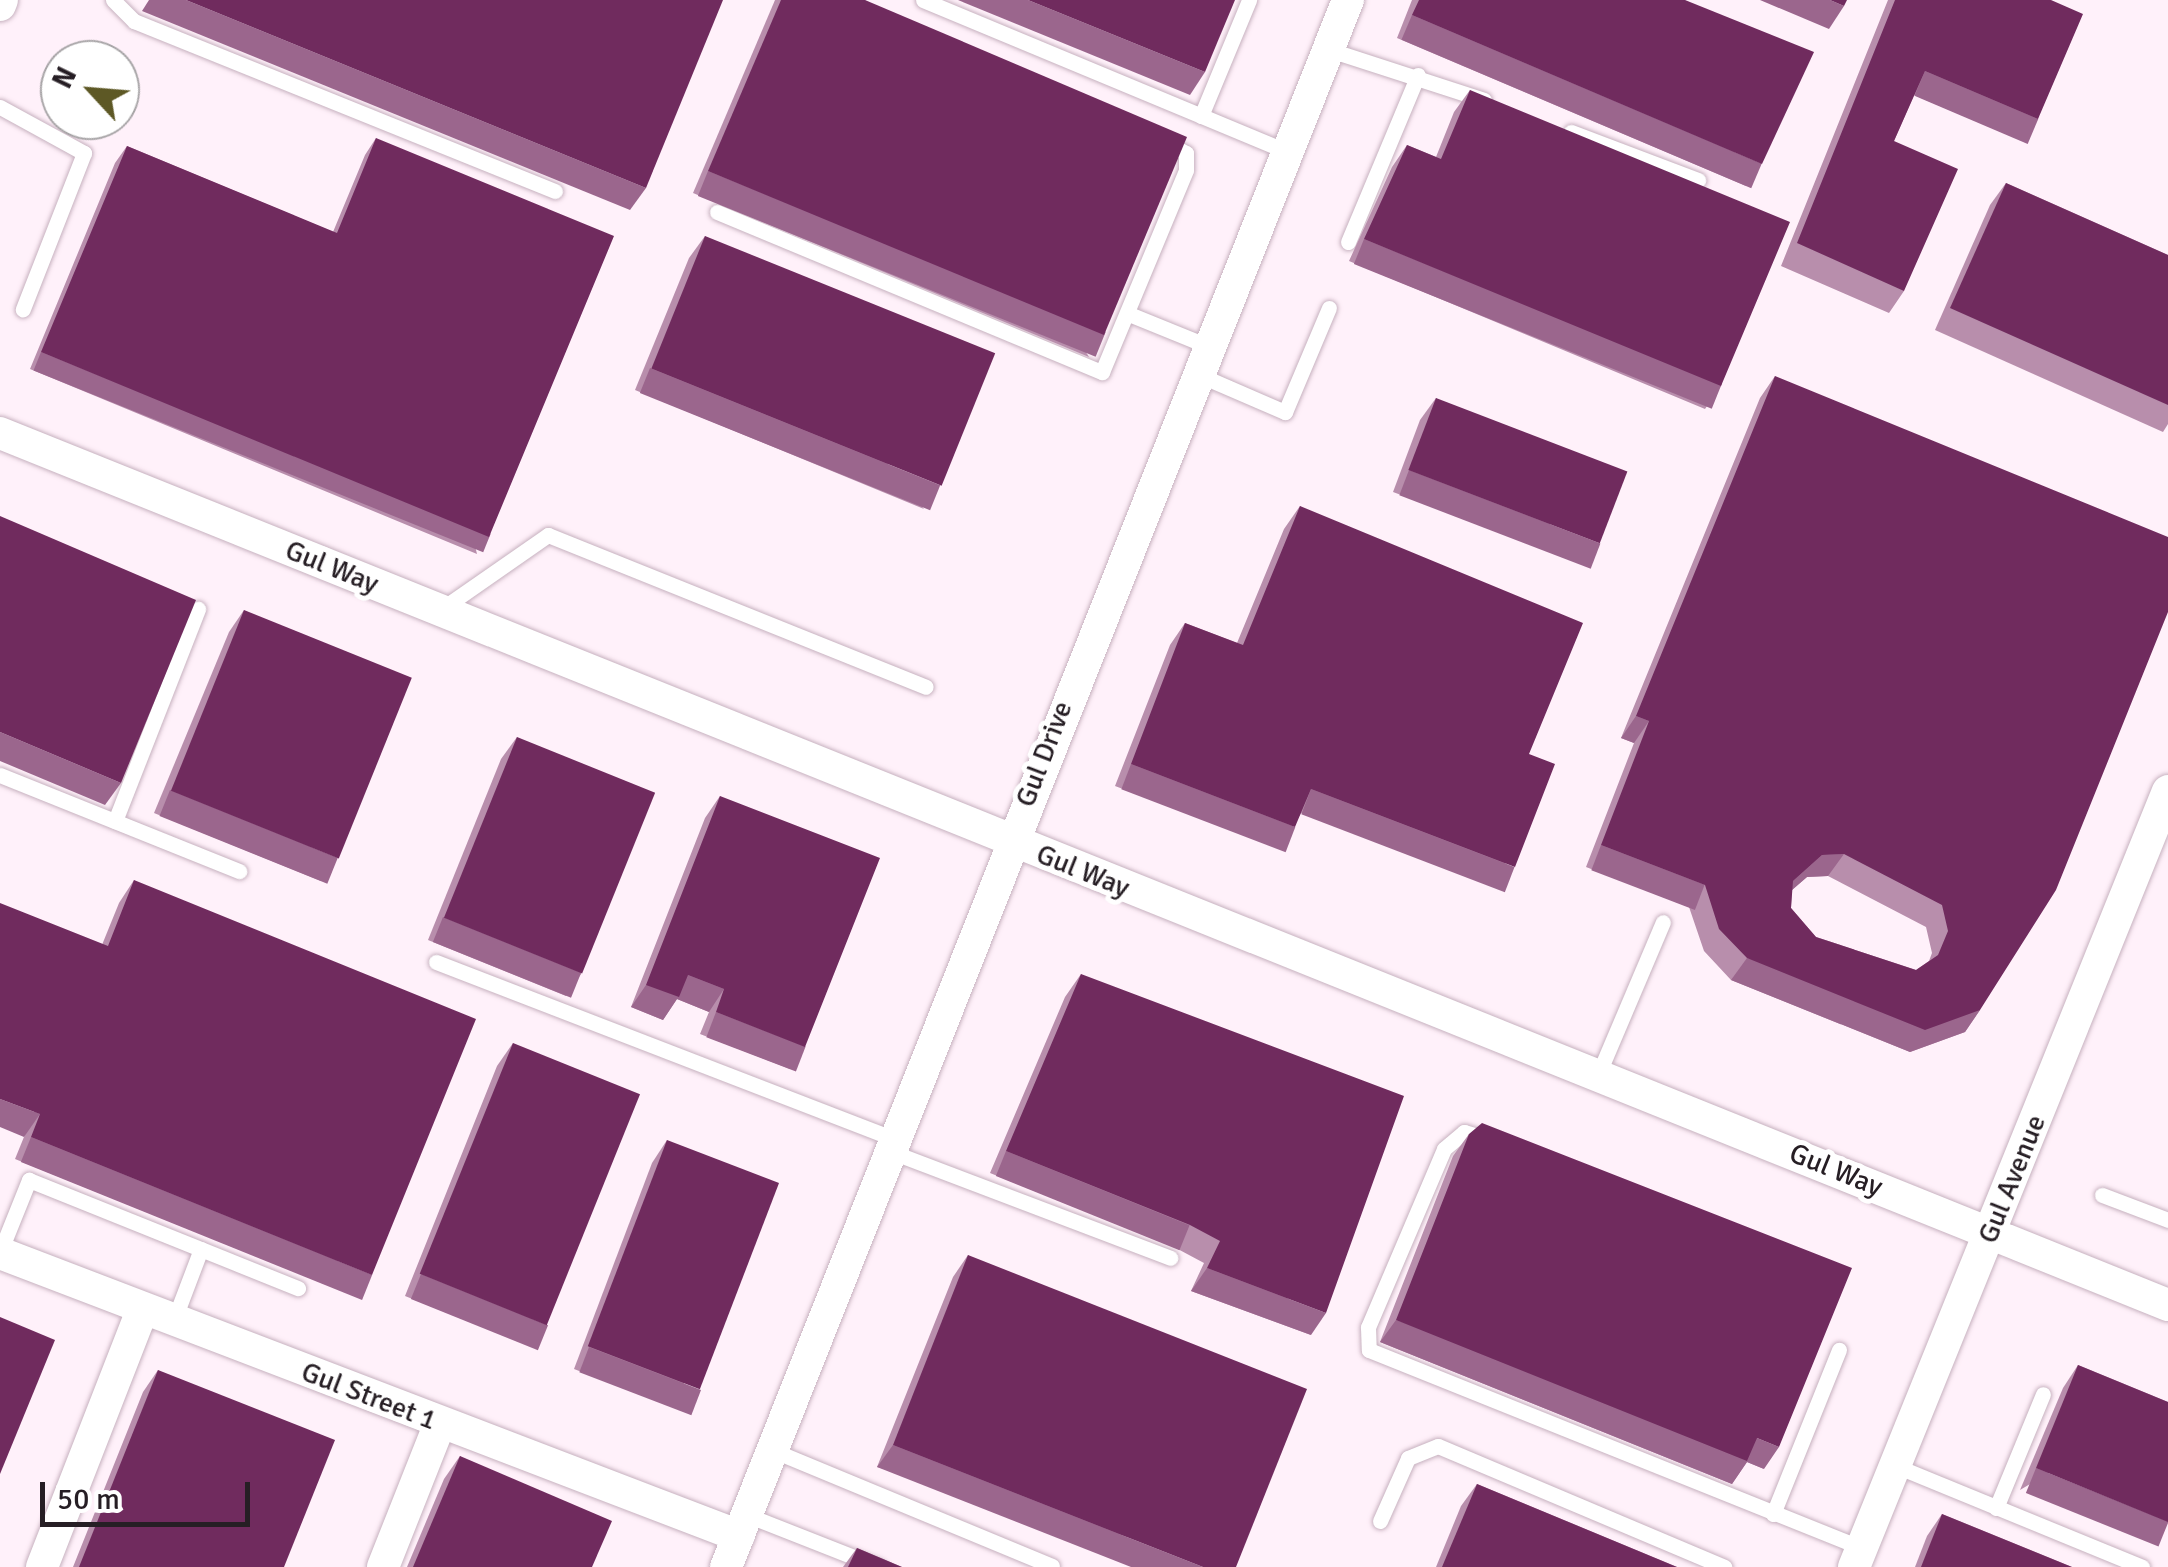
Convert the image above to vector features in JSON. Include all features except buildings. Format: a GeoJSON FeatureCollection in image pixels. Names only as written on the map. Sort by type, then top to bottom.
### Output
{"type":"FeatureCollection","features":[{"type":"Feature","properties":{"kind":"street","name":"Gul Drive"},"geometry":{"type":"LineString","coordinates":[[726,1567],[1010,842],[1348,0]]}},
{"type":"Feature","properties":{"kind":"street","name":"Gul Way"},"geometry":{"type":"LineString","coordinates":[[0,432],[1010,842],[2168,1305]]}},
{"type":"Feature","properties":{"kind":"street","name":"Gul Avenue"},"geometry":{"type":"LineString","coordinates":[[1858,1558],[2168,791]]}},
{"type":"Feature","properties":{"kind":"street","name":"Gul Street 1"},"geometry":{"type":"LineString","coordinates":[[0,1252],[440,1423],[743,1526]]}},
{"type":"Feature","properties":{"kind":"street"},"geometry":{"type":"LineString","coordinates":[[42,1567],[142,1310]]}},
{"type":"Feature","properties":{"kind":"street"},"geometry":{"type":"LineString","coordinates":[[383,1567],[440,1423]]}},
{"type":"Feature","properties":{"kind":"lane"},"geometry":{"type":"LineString","coordinates":[[114,0],[134,21],[555,191]]}},
{"type":"Feature","properties":{"kind":"lane"},"geometry":{"type":"LineString","coordinates":[[923,0],[1286,151]]}},
{"type":"Feature","properties":{"kind":"lane"},"geometry":{"type":"LineString","coordinates":[[1201,116],[1249,0]]}},
{"type":"Feature","properties":{"kind":"lane"},"geometry":{"type":"LineString","coordinates":[[1327,49],[1418,75],[1512,110]]}},
{"type":"Feature","properties":{"kind":"lane"},"geometry":{"type":"LineString","coordinates":[[1348,242],[1418,75]]}},
{"type":"Feature","properties":{"kind":"lane"},"geometry":{"type":"LineString","coordinates":[[0,107],[84,152],[24,308]]}},
{"type":"Feature","properties":{"kind":"lane"},"geometry":{"type":"LineString","coordinates":[[1549,124],[1698,180]]}},
{"type":"Feature","properties":{"kind":"lane"},"geometry":{"type":"LineString","coordinates":[[717,212],[1097,372],[1129,314],[1188,160],[1143,134]]}},
{"type":"Feature","properties":{"kind":"lane"},"geometry":{"type":"LineString","coordinates":[[1129,314],[1285,412],[1329,308]]}},
{"type":"Feature","properties":{"kind":"lane"},"geometry":{"type":"LineString","coordinates":[[439,611],[548,536],[926,687]]}},
{"type":"Feature","properties":{"kind":"lane"},"geometry":{"type":"LineString","coordinates":[[115,821],[198,609]]}},
{"type":"Feature","properties":{"kind":"lane"},"geometry":{"type":"LineString","coordinates":[[0,775],[239,871]]}},
{"type":"Feature","properties":{"kind":"lane"},"geometry":{"type":"LineString","coordinates":[[1598,1075],[1662,922]]}},
{"type":"Feature","properties":{"kind":"lane"},"geometry":{"type":"LineString","coordinates":[[436,962],[1170,1258]]}},
{"type":"Feature","properties":{"kind":"lane"},"geometry":{"type":"LineString","coordinates":[[1509,1148],[1464,1132],[1444,1149],[1368,1326],[1369,1350],[1772,1514],[1858,1558]]}},
{"type":"Feature","properties":{"kind":"lane"},"geometry":{"type":"LineString","coordinates":[[0,1252],[28,1180],[298,1288]]}},
{"type":"Feature","properties":{"kind":"lane"},"geometry":{"type":"LineString","coordinates":[[2102,1195],[2168,1220]]}},
{"type":"Feature","properties":{"kind":"lane"},"geometry":{"type":"LineString","coordinates":[[174,1321],[200,1249]]}},
{"type":"Feature","properties":{"kind":"lane"},"geometry":{"type":"LineString","coordinates":[[1772,1514],[1839,1350]]}},
{"type":"Feature","properties":{"kind":"lane"},"geometry":{"type":"LineString","coordinates":[[1996,1508],[2043,1394]]}},
{"type":"Feature","properties":{"kind":"lane"},"geometry":{"type":"LineString","coordinates":[[1380,1521],[1408,1458],[1438,1446],[1724,1567]]}},
{"type":"Feature","properties":{"kind":"lane"},"geometry":{"type":"LineString","coordinates":[[772,1450],[1052,1566]]}},
{"type":"Feature","properties":{"kind":"lane"},"geometry":{"type":"LineString","coordinates":[[1896,1466],[2142,1567]]}},
{"type":"Feature","properties":{"kind":"lane"},"geometry":{"type":"LineString","coordinates":[[743,1526],[879,1567]]}}]}
